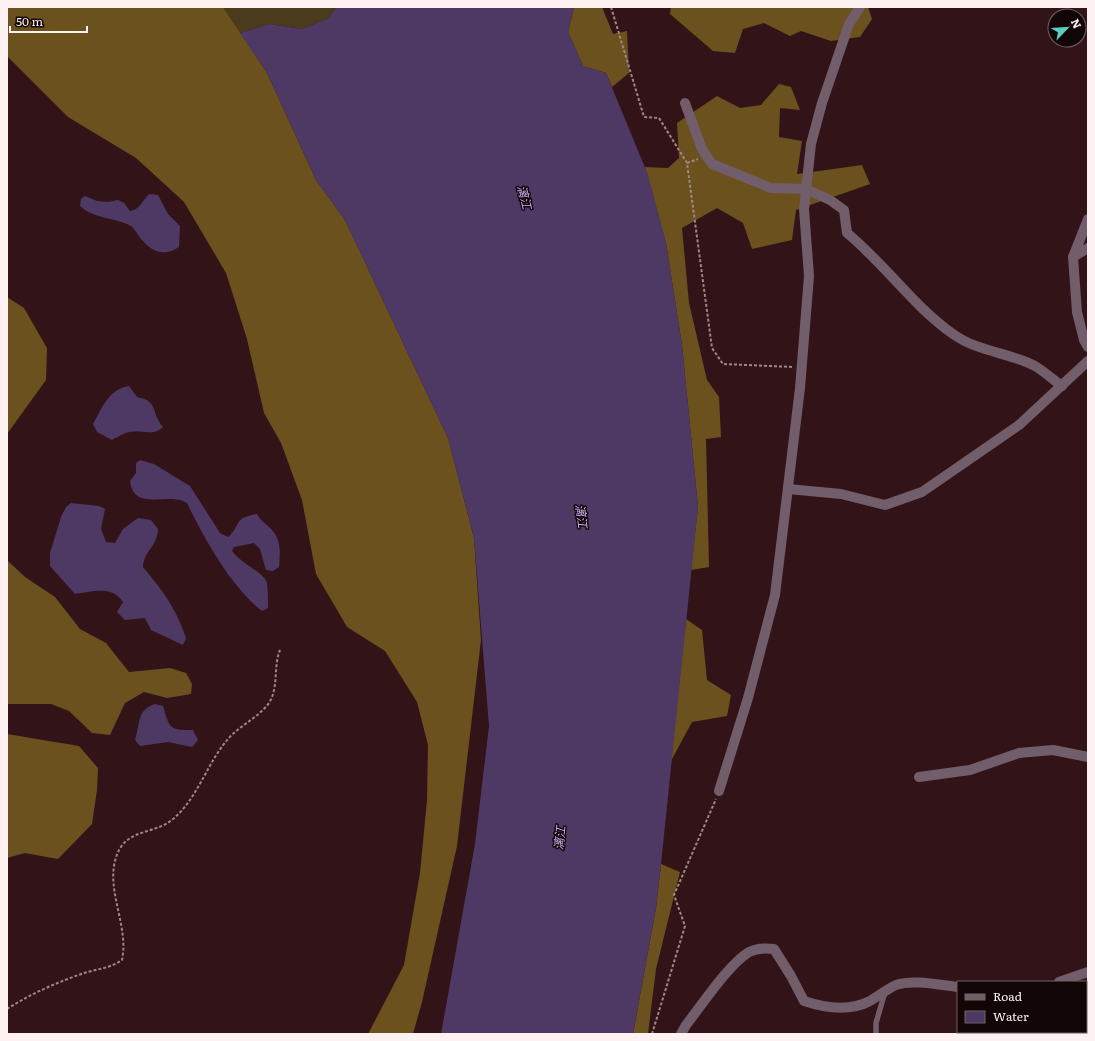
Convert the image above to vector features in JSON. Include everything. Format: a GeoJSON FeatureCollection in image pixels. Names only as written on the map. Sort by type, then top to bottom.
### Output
{"type":"FeatureCollection","features":[{"type":"Feature","properties":{"kind":"street"},"geometry":{"type":"LineString","coordinates":[[719,791],[748,698],[775,595],[802,368],[809,276],[804,208],[811,144],[822,103],[849,24],[860,7]]}},
{"type":"Feature","properties":{"kind":"street"},"geometry":{"type":"LineString","coordinates":[[685,103],[702,149],[712,164],[772,188],[806,189],[830,200],[844,210],[847,233],[861,245],[924,311],[970,345],[1004,354],[1035,367],[1062,386]]}},
{"type":"Feature","properties":{"kind":"street"},"geometry":{"type":"LineString","coordinates":[[1088,219],[1074,257],[1077,312],[1084,340],[1088,347]]}},
{"type":"Feature","properties":{"kind":"street"},"geometry":{"type":"LineString","coordinates":[[1074,257],[1088,248]]}},
{"type":"Feature","properties":{"kind":"street"},"geometry":{"type":"LineString","coordinates":[[788,489],[841,494],[885,505],[922,492],[1020,425],[1088,361]]}},
{"type":"Feature","properties":{"kind":"street"},"geometry":{"type":"LineString","coordinates":[[919,777],[970,770],[1019,753],[1053,750],[1088,757]]}},
{"type":"Feature","properties":{"kind":"street"},"geometry":{"type":"LineString","coordinates":[[682,1034],[686,1025],[733,967],[750,952],[764,948],[774,949],[791,976],[804,1001],[821,1006],[851,1008],[868,1002],[897,985],[912,983],[957,987]]}},
{"type":"Feature","properties":{"kind":"street"},"geometry":{"type":"LineString","coordinates":[[1062,981],[1088,972]]}},
{"type":"Feature","properties":{"kind":"lane"},"geometry":{"type":"LineString","coordinates":[[876,1034],[876,1023],[885,991]]}},
{"type":"Feature","properties":{"kind":"path"},"geometry":{"type":"LineString","coordinates":[[611,7],[644,117],[659,118],[687,163],[712,348],[722,364],[802,368]]}},
{"type":"Feature","properties":{"kind":"path"},"geometry":{"type":"LineString","coordinates":[[7,1009],[41,991],[84,973],[115,965],[122,960],[124,948],[114,883],[115,861],[123,843],[131,836],[173,820],[186,804],[227,739],[254,718],[269,703],[275,688],[276,658],[280,650]]}},
{"type":"Feature","properties":{"kind":"path"},"geometry":{"type":"LineString","coordinates":[[652,1034],[685,926],[674,896],[719,791]]}},
{"type":"Feature","properties":{"kind":"shaded area"},"geometry":{"type":"Polygon","coordinates":[[[7,7],[223,7],[267,73],[316,180],[345,220],[448,438],[474,538],[481,640],[457,846],[422,1002],[413,1034],[368,1034],[404,965],[420,873],[427,800],[428,745],[417,702],[385,651],[347,627],[316,574],[302,500],[281,443],[264,413],[247,339],[226,273],[184,202],[136,158],[68,117],[7,56],[7,7]]]}},
{"type":"Feature","properties":{"kind":"shaded area"},"geometry":{"type":"Polygon","coordinates":[[[223,7],[336,7],[329,18],[302,29],[269,24],[240,33],[223,7]]]}},
{"type":"Feature","properties":{"kind":"shaded area"},"geometry":{"type":"Polygon","coordinates":[[[574,7],[602,7],[613,34],[627,31],[629,73],[612,87],[606,73],[583,66],[568,32],[574,7]]]}},
{"type":"Feature","properties":{"kind":"shaded area"},"geometry":{"type":"Polygon","coordinates":[[[671,7],[868,7],[872,19],[860,37],[831,41],[801,31],[790,36],[764,23],[743,29],[735,53],[713,51],[670,14],[671,7]]]}},
{"type":"Feature","properties":{"kind":"shaded area"},"geometry":{"type":"Polygon","coordinates":[[[779,84],[791,87],[800,110],[780,108],[779,137],[802,141],[797,174],[862,165],[870,184],[796,210],[792,240],[752,249],[743,223],[717,208],[682,228],[689,303],[707,380],[719,397],[721,437],[706,439],[709,567],[691,570],[698,507],[682,345],[666,243],[645,167],[668,168],[679,158],[677,123],[717,96],[740,108],[761,105],[779,84]]]}},
{"type":"Feature","properties":{"kind":"shaded area"},"geometry":{"type":"Polygon","coordinates":[[[7,297],[24,308],[47,348],[46,380],[7,434],[7,297]]]}},
{"type":"Feature","properties":{"kind":"shaded area"},"geometry":{"type":"Polygon","coordinates":[[[7,560],[25,577],[55,597],[80,629],[106,643],[129,672],[170,668],[186,673],[192,684],[191,694],[167,698],[144,692],[125,703],[110,735],[92,733],[69,711],[51,704],[7,704],[7,560]]]}},
{"type":"Feature","properties":{"kind":"shaded area"},"geometry":{"type":"Polygon","coordinates":[[[686,619],[702,630],[707,680],[731,695],[727,716],[692,722],[671,761],[686,619]]]}},
{"type":"Feature","properties":{"kind":"shaded area"},"geometry":{"type":"Polygon","coordinates":[[[7,734],[79,746],[98,768],[97,790],[92,824],[58,859],[25,853],[7,858],[7,734]]]}},
{"type":"Feature","properties":{"kind":"shaded area"},"geometry":{"type":"Polygon","coordinates":[[[661,864],[680,872],[656,969],[648,1034],[633,1034],[656,908],[661,864]]]}},
{"type":"Feature","properties":{"kind":"water","name":"漓江"},"geometry":{"type":"Polygon","coordinates":[[[336,7],[574,7],[568,32],[583,66],[606,73],[648,175],[666,243],[682,345],[698,507],[656,908],[633,1034],[441,1034],[475,844],[489,726],[474,538],[448,438],[345,220],[316,180],[267,73],[240,33],[269,24],[302,29],[329,18],[336,7]]]}},
{"type":"Feature","properties":{"kind":"water"},"geometry":{"type":"Polygon","coordinates":[[[150,194],[158,195],[168,214],[180,226],[179,247],[169,252],[155,251],[141,239],[131,226],[123,222],[97,216],[80,206],[81,199],[85,196],[97,201],[108,202],[118,200],[124,203],[130,211],[137,208],[150,194]]]}},
{"type":"Feature","properties":{"kind":"water"},"geometry":{"type":"Polygon","coordinates":[[[129,386],[137,397],[144,399],[152,405],[159,422],[163,427],[155,432],[134,431],[121,435],[112,440],[97,432],[93,424],[111,395],[122,388],[129,386]]]}},
{"type":"Feature","properties":{"kind":"water"},"geometry":{"type":"Polygon","coordinates":[[[140,460],[154,464],[190,486],[220,533],[228,537],[235,529],[238,522],[244,518],[257,514],[274,532],[278,541],[280,557],[279,567],[273,571],[266,570],[260,549],[254,543],[234,547],[232,551],[236,556],[257,571],[265,579],[267,583],[268,608],[262,611],[229,576],[210,546],[187,503],[180,500],[171,499],[145,499],[138,496],[133,491],[130,481],[136,473],[136,463],[140,460]]]}},
{"type":"Feature","properties":{"kind":"water"},"geometry":{"type":"Polygon","coordinates":[[[71,503],[99,506],[105,509],[101,529],[106,542],[115,543],[123,529],[138,518],[151,520],[158,529],[157,535],[144,561],[143,567],[163,592],[178,618],[186,638],[183,645],[151,630],[145,618],[125,620],[117,612],[123,602],[113,593],[107,591],[95,591],[75,594],[50,566],[50,553],[61,517],[66,507],[71,503]]]}},
{"type":"Feature","properties":{"kind":"water"},"geometry":{"type":"Polygon","coordinates":[[[155,704],[163,706],[167,720],[172,727],[180,730],[193,730],[198,740],[192,747],[168,742],[140,746],[135,740],[140,718],[145,710],[155,704]]]}}]}
